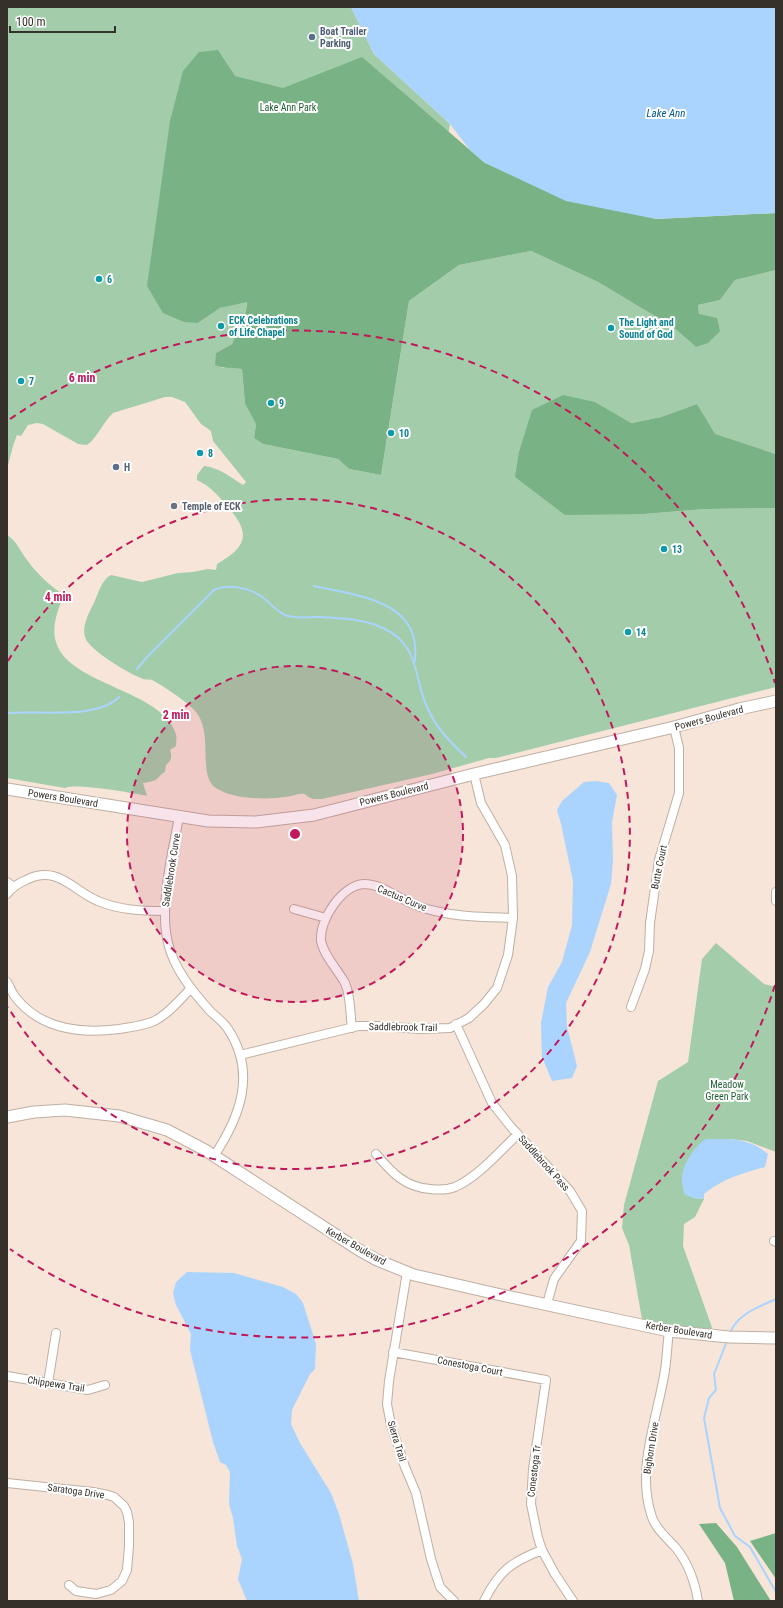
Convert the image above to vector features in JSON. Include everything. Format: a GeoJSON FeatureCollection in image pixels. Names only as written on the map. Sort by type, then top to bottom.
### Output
{"type":"FeatureCollection","features":[{"type":"Feature","properties":{"kind":"street","name":"Powers Boulevard"},"geometry":{"type":"LineString","coordinates":[[7,789],[208,821],[236,823],[292,818],[314,815],[474,774],[674,727],[739,709],[776,701]]}},
{"type":"Feature","properties":{"kind":"street","name":"Butte Court"},"geometry":{"type":"LineString","coordinates":[[631,1007],[645,969],[649,951],[651,915],[659,860],[679,793],[679,748],[674,727]]}},
{"type":"Feature","properties":{"kind":"street","name":"Saddlebrook Trail"},"geometry":{"type":"LineString","coordinates":[[240,1055],[352,1028],[379,1026],[420,1029],[450,1028],[469,1018],[484,1004],[497,988],[508,955],[513,918],[512,876],[505,845],[481,803],[474,774]]}},
{"type":"Feature","properties":{"kind":"street","name":"Saddlebrook Curve"},"geometry":{"type":"LineString","coordinates":[[179,817],[165,911],[165,925],[168,944],[175,962],[190,988],[228,1028],[242,1059],[243,1093],[232,1126],[214,1156]]}},
{"type":"Feature","properties":{"kind":"street"},"geometry":{"type":"LineString","coordinates":[[7,894],[10,884],[44,875],[56,876],[66,880],[97,901],[113,906],[142,911],[165,911]]}},
{"type":"Feature","properties":{"kind":"street","name":"Cactus Curve"},"geometry":{"type":"LineString","coordinates":[[352,1028],[349,999],[345,984],[327,955],[321,941],[323,924],[330,910],[340,897],[350,889],[363,884],[379,886],[408,902],[434,911],[457,916],[513,918]]}},
{"type":"Feature","properties":{"kind":"street"},"geometry":{"type":"LineString","coordinates":[[776,892],[776,901]]}},
{"type":"Feature","properties":{"kind":"street"},"geometry":{"type":"LineString","coordinates":[[294,909],[326,918]]}},
{"type":"Feature","properties":{"kind":"street"},"geometry":{"type":"LineString","coordinates":[[7,982],[15,997],[30,1012],[50,1024],[73,1030],[106,1030],[137,1026],[155,1021],[176,1004],[190,988]]}},
{"type":"Feature","properties":{"kind":"street","name":"Saddlebrook Pass"},"geometry":{"type":"LineString","coordinates":[[456,1024],[492,1103],[570,1191],[582,1211],[581,1241],[554,1279],[548,1304]]}},
{"type":"Feature","properties":{"kind":"street","name":"Kerber Boulevard"},"geometry":{"type":"LineString","coordinates":[[7,1117],[34,1112],[65,1110],[119,1116],[167,1130],[214,1156],[359,1250],[377,1260],[414,1275],[669,1331],[729,1337],[776,1338]]}},
{"type":"Feature","properties":{"kind":"street"},"geometry":{"type":"LineString","coordinates":[[376,1154],[387,1168],[401,1180],[418,1188],[441,1190],[454,1187],[478,1172],[518,1134]]}},
{"type":"Feature","properties":{"kind":"street","name":"Sierra Trail"},"geometry":{"type":"LineString","coordinates":[[407,1272],[393,1352],[387,1404],[391,1425],[416,1493],[431,1559],[440,1587],[454,1601]]}},
{"type":"Feature","properties":{"kind":"street","name":"Bighorn Drive"},"geometry":{"type":"LineString","coordinates":[[669,1331],[664,1374],[646,1468],[646,1495],[651,1516],[677,1550],[687,1566],[696,1586],[698,1601]]}},
{"type":"Feature","properties":{"kind":"street"},"geometry":{"type":"LineString","coordinates":[[48,1383],[56,1333]]}},
{"type":"Feature","properties":{"kind":"street","name":"Conestoga Court"},"geometry":{"type":"LineString","coordinates":[[393,1352],[546,1380]]}},
{"type":"Feature","properties":{"kind":"street","name":"Chippewa Trail"},"geometry":{"type":"LineString","coordinates":[[7,1376],[88,1390],[105,1385]]}},
{"type":"Feature","properties":{"kind":"street","name":"Conestoga Tr"},"geometry":{"type":"LineString","coordinates":[[546,1380],[533,1469],[531,1504],[542,1550],[555,1574],[573,1601]]}},
{"type":"Feature","properties":{"kind":"street","name":"Saratoga Drive"},"geometry":{"type":"LineString","coordinates":[[7,1483],[101,1493],[114,1497],[124,1506],[129,1522],[129,1546],[127,1570],[122,1581],[111,1590],[96,1594],[76,1591],[69,1585]]}},
{"type":"Feature","properties":{"kind":"street"},"geometry":{"type":"LineString","coordinates":[[484,1601],[494,1583],[506,1568],[522,1558],[542,1550]]}},
{"type":"Feature","properties":{"kind":"green space","name":"Lake Ann Park"},"geometry":{"type":"Polygon","coordinates":[[[7,7],[351,7],[374,54],[450,124],[432,233],[219,196],[198,323],[220,308],[247,301],[244,318],[232,344],[216,353],[222,368],[230,366],[242,369],[245,404],[256,424],[254,438],[263,444],[338,459],[349,469],[381,475],[409,301],[459,265],[531,251],[598,282],[673,327],[696,347],[699,314],[698,305],[720,300],[735,280],[776,270],[776,454],[714,434],[697,404],[661,417],[630,423],[595,402],[644,514],[705,509],[776,508],[776,687],[496,758],[489,758],[432,774],[322,799],[311,798],[305,794],[273,798],[242,797],[232,795],[216,788],[210,782],[207,774],[204,731],[201,721],[193,708],[182,699],[152,680],[137,676],[101,655],[88,642],[85,637],[84,629],[87,616],[100,588],[105,580],[111,575],[142,582],[178,573],[208,569],[216,570],[217,564],[235,551],[240,545],[243,538],[243,531],[235,516],[214,491],[197,480],[197,475],[204,466],[220,471],[243,485],[246,482],[213,441],[211,431],[201,424],[185,402],[172,397],[165,397],[113,413],[92,440],[86,445],[78,444],[43,424],[37,423],[28,425],[21,436],[17,435],[7,469],[7,7]]]}},
{"type":"Feature","properties":{"kind":"green space","name":"Lake Ann Park"},"geometry":{"type":"Polygon","coordinates":[[[218,50],[235,76],[283,88],[362,57],[485,163],[656,219],[776,213],[776,270],[735,280],[720,300],[698,305],[699,314],[717,318],[720,331],[708,343],[696,347],[673,327],[598,282],[531,251],[459,265],[409,301],[381,475],[349,469],[338,459],[263,444],[254,438],[256,424],[245,404],[242,369],[215,365],[216,353],[232,344],[244,318],[247,302],[220,308],[198,323],[184,322],[163,313],[147,286],[170,121],[183,71],[199,52],[218,50]]]}},
{"type":"Feature","properties":{"kind":"green space"},"geometry":{"type":"Polygon","coordinates":[[[563,395],[595,402],[631,423],[661,417],[697,404],[715,434],[776,454],[776,508],[705,509],[644,514],[565,515],[515,477],[519,452],[532,410],[563,395]]]}},
{"type":"Feature","properties":{"kind":"green space"},"geometry":{"type":"Polygon","coordinates":[[[7,535],[16,543],[39,575],[64,595],[54,630],[56,642],[64,656],[78,668],[153,707],[168,719],[176,734],[176,746],[170,750],[171,758],[166,765],[165,772],[155,780],[143,783],[147,796],[92,788],[65,788],[7,778],[7,535]]]}},
{"type":"Feature","properties":{"kind":"green space","name":"Meadow Green Park"},"geometry":{"type":"Polygon","coordinates":[[[716,943],[764,984],[776,987],[776,1152],[747,1141],[730,1139],[693,1198],[704,1199],[695,1217],[684,1224],[683,1246],[715,1336],[643,1325],[629,1245],[622,1228],[624,1205],[658,1081],[688,1062],[702,959],[716,943]]]}},
{"type":"Feature","properties":{"kind":"green space"},"geometry":{"type":"Polygon","coordinates":[[[716,1523],[737,1547],[771,1601],[734,1601],[725,1563],[699,1524],[716,1523]]]}},
{"type":"Feature","properties":{"kind":"green space"},"geometry":{"type":"Polygon","coordinates":[[[776,1533],[776,1579],[750,1541],[776,1533]]]}},
{"type":"Feature","properties":{"kind":"water","name":"Lake Ann"},"geometry":{"type":"Polygon","coordinates":[[[351,7],[776,7],[776,213],[656,219],[566,201],[485,163],[470,150],[450,124],[374,54],[351,7]]]}},
{"type":"Feature","properties":{"kind":"water"},"geometry":{"type":"Polygon","coordinates":[[[596,781],[609,783],[617,795],[612,822],[613,860],[611,884],[590,952],[566,1003],[567,1027],[577,1066],[572,1078],[552,1081],[542,1057],[541,1023],[548,987],[562,962],[572,925],[573,881],[557,810],[562,801],[584,782],[596,781]]]}},
{"type":"Feature","properties":{"kind":"water"},"geometry":{"type":"Polygon","coordinates":[[[706,1139],[739,1140],[753,1144],[768,1154],[765,1167],[725,1180],[704,1194],[704,1199],[693,1198],[684,1194],[682,1175],[686,1163],[701,1142],[706,1139]]]}},
{"type":"Feature","properties":{"kind":"water"},"geometry":{"type":"Polygon","coordinates":[[[187,1272],[234,1273],[283,1287],[296,1294],[303,1303],[316,1344],[315,1369],[310,1374],[292,1410],[291,1424],[300,1443],[331,1493],[339,1514],[353,1564],[359,1601],[247,1601],[238,1579],[242,1559],[237,1546],[233,1518],[229,1504],[230,1472],[226,1465],[220,1462],[213,1442],[190,1350],[191,1334],[176,1305],[173,1293],[176,1282],[187,1272]]]}},
{"type":"Feature","properties":{"kind":"waterway"},"geometry":{"type":"LineString","coordinates":[[314,586],[358,595],[387,606],[409,625],[414,639],[415,661]]}},
{"type":"Feature","properties":{"kind":"waterway"},"geometry":{"type":"LineString","coordinates":[[137,669],[147,657],[214,590],[225,587],[238,587],[261,596],[278,611],[285,615],[360,621],[376,625],[395,635],[410,653],[423,696],[435,722],[449,740],[466,757]]}},
{"type":"Feature","properties":{"kind":"waterway"},"geometry":{"type":"LineString","coordinates":[[7,713],[82,711],[96,709],[109,704],[119,697]]}},
{"type":"Feature","properties":{"kind":"waterway"},"geometry":{"type":"LineString","coordinates":[[730,1333],[733,1326],[743,1316],[776,1299]]}},
{"type":"Feature","properties":{"kind":"waterway"},"geometry":{"type":"LineString","coordinates":[[727,1341],[714,1374],[716,1390],[709,1398],[704,1418],[720,1508],[735,1536],[750,1547],[776,1592]]}},
{"type":"Feature","properties":{"kind":"place","name":"Boat Trailer Parking"},"geometry":{"type":"Point","coordinates":[312,37]}},
{"type":"Feature","properties":{"kind":"place","name":"6"},"geometry":{"type":"Point","coordinates":[99,279]}},
{"type":"Feature","properties":{"kind":"place","name":"ECK Celebrations of Life Chapel"},"geometry":{"type":"Point","coordinates":[221,326]}},
{"type":"Feature","properties":{"kind":"place","name":"The Light and Sound of God"},"geometry":{"type":"Point","coordinates":[611,328]}},
{"type":"Feature","properties":{"kind":"place","name":"7"},"geometry":{"type":"Point","coordinates":[21,381]}},
{"type":"Feature","properties":{"kind":"place","name":"9"},"geometry":{"type":"Point","coordinates":[271,403]}},
{"type":"Feature","properties":{"kind":"place","name":"10"},"geometry":{"type":"Point","coordinates":[391,433]}},
{"type":"Feature","properties":{"kind":"place","name":"8"},"geometry":{"type":"Point","coordinates":[200,453]}},
{"type":"Feature","properties":{"kind":"place","name":"H"},"geometry":{"type":"Point","coordinates":[116,467]}},
{"type":"Feature","properties":{"kind":"place","name":"Temple of ECK"},"geometry":{"type":"Point","coordinates":[174,506]}},
{"type":"Feature","properties":{"kind":"place","name":"13"},"geometry":{"type":"Point","coordinates":[664,549]}},
{"type":"Feature","properties":{"kind":"place","name":"14"},"geometry":{"type":"Point","coordinates":[628,632]}}]}
